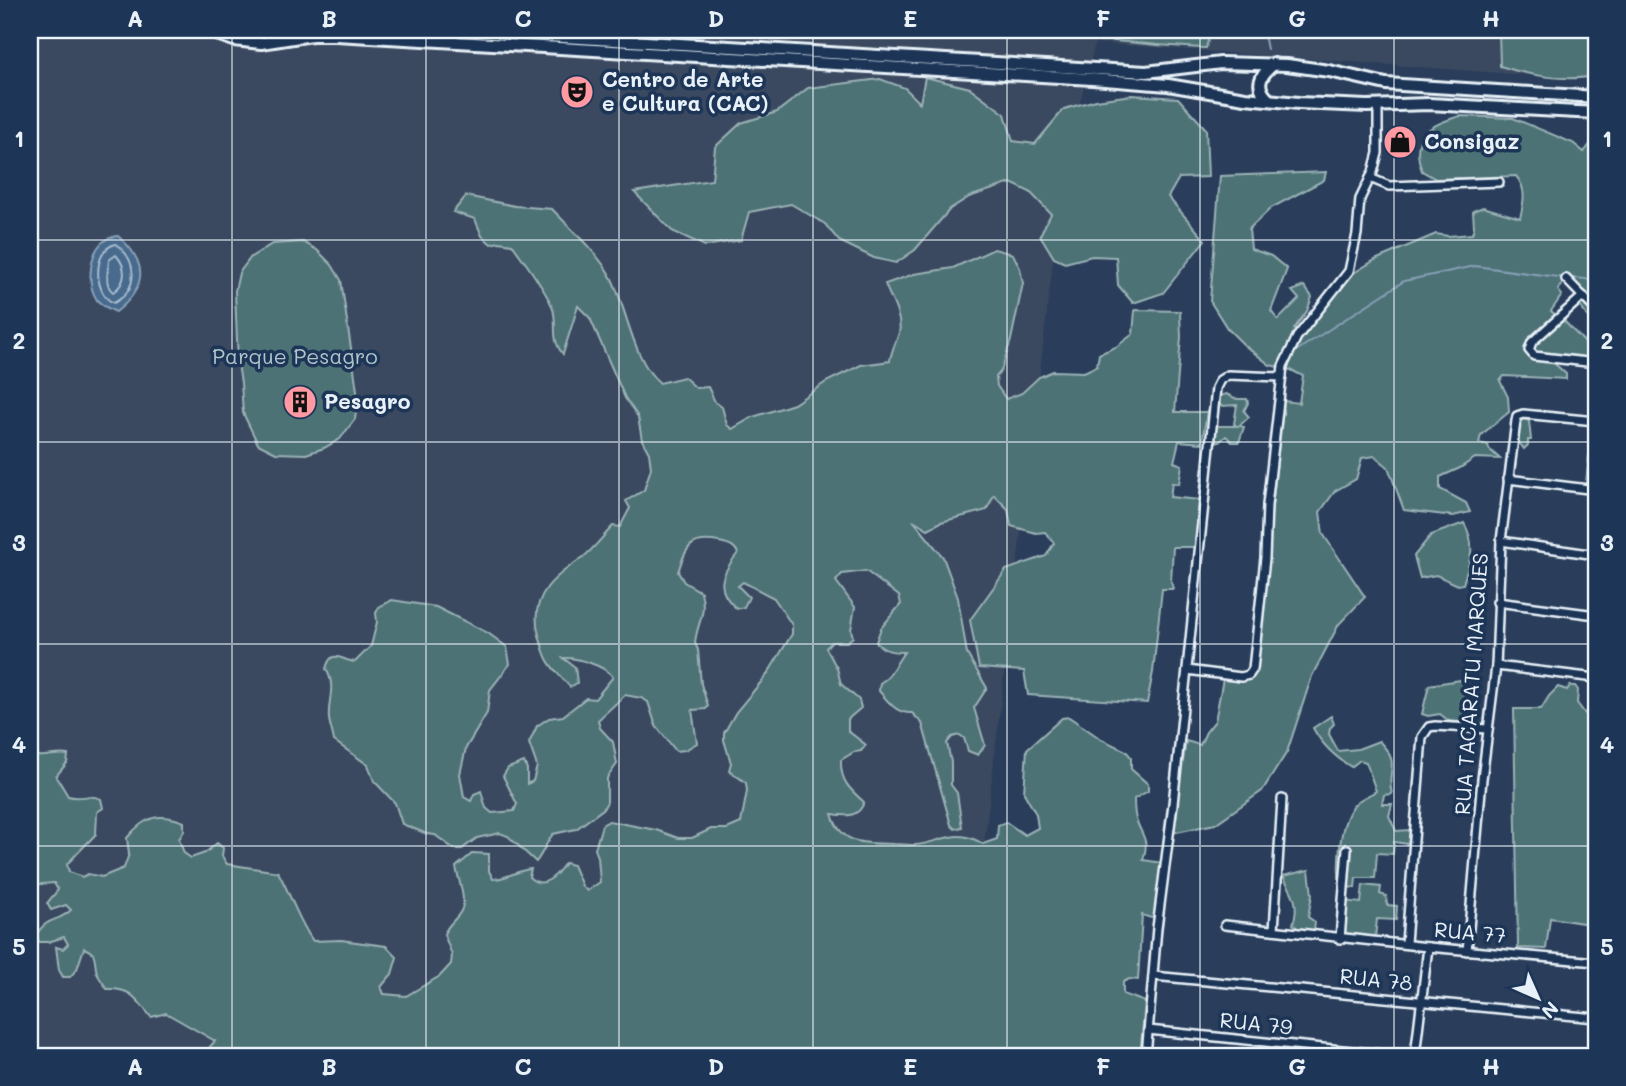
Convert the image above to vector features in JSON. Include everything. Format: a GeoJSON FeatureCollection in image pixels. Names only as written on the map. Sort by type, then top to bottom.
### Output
{"type":"FeatureCollection","features":[{"type":"Feature","properties":{"kind":"highway"},"geometry":{"type":"LineString","coordinates":[[205,30],[234,40],[261,43],[312,35],[336,35],[1092,79],[1168,85],[1269,100],[1378,106],[1429,104],[1596,113]]}},
{"type":"Feature","properties":{"kind":"highway"},"geometry":{"type":"LineString","coordinates":[[227,30],[234,40]]}},
{"type":"Feature","properties":{"kind":"highway"},"geometry":{"type":"LineString","coordinates":[[282,41],[288,30]]}},
{"type":"Feature","properties":{"kind":"highway"},"geometry":{"type":"LineString","coordinates":[[445,30],[1146,72],[1221,63],[1274,64],[1329,71],[1386,84],[1596,97]]}},
{"type":"Feature","properties":{"kind":"highway"},"geometry":{"type":"LineString","coordinates":[[1269,100],[1261,91],[1259,82],[1274,64]]}},
{"type":"Feature","properties":{"kind":"street"},"geometry":{"type":"LineString","coordinates":[[1187,670],[1241,677],[1249,675],[1253,669],[1265,558],[1267,505],[1283,366],[1293,343],[1349,271],[1357,234],[1360,199],[1378,153],[1378,106]]}},
{"type":"Feature","properties":{"kind":"street"},"geometry":{"type":"LineString","coordinates":[[1370,178],[1390,186],[1499,182]]}},
{"type":"Feature","properties":{"kind":"street"},"geometry":{"type":"LineString","coordinates":[[1566,279],[1596,310]]}},
{"type":"Feature","properties":{"kind":"street"},"geometry":{"type":"LineString","coordinates":[[1583,296],[1532,342],[1530,353],[1534,356],[1596,363]]}},
{"type":"Feature","properties":{"kind":"street"},"geometry":{"type":"LineString","coordinates":[[1146,1056],[1217,384],[1228,375],[1282,377]]}},
{"type":"Feature","properties":{"kind":"street","name":"RUA TACARATU MARQUES"},"geometry":{"type":"LineString","coordinates":[[1467,951],[1496,666],[1501,541],[1516,421],[1519,414],[1529,414],[1596,421]]}},
{"type":"Feature","properties":{"kind":"street"},"geometry":{"type":"LineString","coordinates":[[1508,479],[1596,490]]}},
{"type":"Feature","properties":{"kind":"street"},"geometry":{"type":"LineString","coordinates":[[1501,541],[1596,555]]}},
{"type":"Feature","properties":{"kind":"street"},"geometry":{"type":"LineString","coordinates":[[1497,602],[1596,615]]}},
{"type":"Feature","properties":{"kind":"street"},"geometry":{"type":"LineString","coordinates":[[1496,666],[1596,678]]}},
{"type":"Feature","properties":{"kind":"street"},"geometry":{"type":"LineString","coordinates":[[1406,943],[1422,737],[1429,727],[1435,726],[1488,729]]}},
{"type":"Feature","properties":{"kind":"street"},"geometry":{"type":"LineString","coordinates":[[1274,930],[1282,799]]}},
{"type":"Feature","properties":{"kind":"street"},"geometry":{"type":"LineString","coordinates":[[1340,939],[1347,849]]}},
{"type":"Feature","properties":{"kind":"street","name":"RUA 77"},"geometry":{"type":"LineString","coordinates":[[1225,925],[1340,939],[1596,962]]}},
{"type":"Feature","properties":{"kind":"street"},"geometry":{"type":"LineString","coordinates":[[1415,1056],[1428,947]]}},
{"type":"Feature","properties":{"kind":"street","name":"RUA 78"},"geometry":{"type":"LineString","coordinates":[[1153,976],[1596,1018]]}},
{"type":"Feature","properties":{"kind":"street","name":"RUA 79"},"geometry":{"type":"LineString","coordinates":[[1148,1030],[1402,1056]]}},
{"type":"Feature","properties":{"kind":"shaded area"},"geometry":{"type":"Polygon","coordinates":[[[30,30],[1596,30],[1596,80],[1095,43],[1064,167],[959,1056],[30,1056],[30,30]]]}},
{"type":"Feature","properties":{"kind":"green space"},"geometry":{"type":"Polygon","coordinates":[[[1036,30],[1211,30],[1206,48],[1043,35],[1036,30]]]}},
{"type":"Feature","properties":{"kind":"green space"},"geometry":{"type":"Polygon","coordinates":[[[1499,30],[1596,30],[1596,75],[1548,77],[1500,66],[1499,30]]]}},
{"type":"Feature","properties":{"kind":"green space"},"geometry":{"type":"Polygon","coordinates":[[[925,77],[970,88],[1005,114],[1013,141],[1035,144],[1064,109],[1096,100],[1132,95],[1178,98],[1206,129],[1208,177],[1179,178],[1168,197],[1205,240],[1163,293],[1133,303],[1118,285],[1116,257],[1092,256],[1065,263],[1054,258],[1040,235],[1051,214],[1030,192],[1011,183],[969,197],[950,209],[915,250],[896,263],[874,258],[839,241],[825,224],[791,204],[749,212],[741,240],[705,246],[672,231],[634,192],[712,180],[715,147],[741,123],[777,112],[808,88],[880,79],[905,88],[920,103],[925,77]]]}},
{"type":"Feature","properties":{"kind":"green space"},"geometry":{"type":"Polygon","coordinates":[[[1460,116],[1513,118],[1573,143],[1584,152],[1596,137],[1596,322],[1587,316],[1580,306],[1583,290],[1567,275],[1558,290],[1562,295],[1551,311],[1559,318],[1565,319],[1596,354],[1596,366],[1558,359],[1555,364],[1566,374],[1566,379],[1504,376],[1500,381],[1508,397],[1509,412],[1481,435],[1479,443],[1488,445],[1500,459],[1475,458],[1440,477],[1440,489],[1466,503],[1470,512],[1453,516],[1404,510],[1388,467],[1375,456],[1362,458],[1356,479],[1335,491],[1320,512],[1323,534],[1365,597],[1339,624],[1312,676],[1287,752],[1262,791],[1215,824],[1172,833],[1186,741],[1200,745],[1215,721],[1223,679],[1254,676],[1284,401],[1299,403],[1303,376],[1270,365],[1244,345],[1227,328],[1210,301],[1220,176],[1326,172],[1324,180],[1271,208],[1249,229],[1251,249],[1271,256],[1287,269],[1271,311],[1278,320],[1299,299],[1292,291],[1304,286],[1312,297],[1307,311],[1294,329],[1299,336],[1349,276],[1375,260],[1436,234],[1472,234],[1473,211],[1483,207],[1520,218],[1523,191],[1516,176],[1436,179],[1422,171],[1418,148],[1420,140],[1439,123],[1460,116]]]}},
{"type":"Feature","properties":{"kind":"green space"},"geometry":{"type":"Polygon","coordinates":[[[466,196],[515,206],[552,209],[585,242],[607,270],[638,350],[651,375],[660,383],[684,377],[696,388],[708,387],[715,402],[722,407],[727,425],[732,429],[753,417],[794,404],[826,382],[861,365],[890,361],[900,327],[885,284],[914,274],[953,268],[994,249],[1013,254],[1023,283],[1011,340],[1001,371],[996,377],[997,386],[1006,399],[1022,393],[1039,377],[1053,371],[1084,372],[1097,366],[1099,354],[1116,347],[1133,334],[1135,310],[1180,311],[1181,337],[1175,412],[1207,412],[1202,443],[1179,441],[1174,462],[1182,465],[1179,484],[1172,483],[1170,497],[1199,500],[1195,547],[1173,547],[1173,589],[1162,589],[1147,703],[1028,695],[1024,671],[979,668],[970,620],[1006,570],[1046,556],[1054,543],[1045,532],[1036,533],[1011,526],[1008,509],[994,495],[987,510],[941,522],[928,529],[913,520],[943,557],[958,598],[967,654],[987,688],[974,708],[985,745],[978,755],[968,751],[964,738],[960,735],[952,737],[947,743],[951,762],[951,785],[957,793],[962,827],[955,829],[951,825],[922,723],[912,713],[902,712],[893,706],[879,691],[880,683],[887,678],[904,652],[888,650],[876,642],[881,628],[901,604],[899,596],[866,571],[842,574],[836,581],[855,607],[851,630],[853,637],[847,642],[832,642],[826,648],[837,668],[841,684],[859,700],[861,708],[848,719],[848,731],[866,745],[861,751],[841,760],[841,767],[846,784],[864,802],[855,813],[832,814],[841,832],[856,841],[916,845],[957,836],[983,844],[997,839],[998,825],[1006,822],[1025,835],[1038,828],[1036,814],[1024,793],[1027,749],[1062,718],[1069,717],[1101,739],[1126,751],[1131,757],[1131,769],[1148,784],[1148,791],[1134,799],[1135,816],[1146,844],[1143,860],[1163,863],[1155,915],[1151,918],[1142,915],[1138,980],[1129,979],[1123,982],[1123,994],[1145,1002],[1140,1056],[202,1056],[215,1041],[166,1013],[151,1017],[128,993],[107,989],[97,973],[94,955],[89,950],[84,948],[77,969],[70,977],[63,977],[59,970],[56,947],[63,949],[68,944],[64,937],[39,942],[36,935],[49,922],[71,910],[66,905],[51,910],[47,903],[58,890],[54,883],[30,885],[30,754],[68,755],[67,763],[56,776],[68,796],[101,799],[103,808],[97,812],[96,834],[67,864],[69,872],[82,877],[88,874],[102,877],[124,868],[129,854],[127,838],[139,825],[159,817],[184,822],[184,831],[179,839],[184,853],[191,858],[205,853],[217,843],[223,848],[222,856],[227,864],[278,872],[313,941],[341,940],[386,946],[397,957],[392,974],[381,987],[384,994],[406,996],[440,976],[451,964],[452,955],[444,934],[463,906],[456,867],[473,853],[489,854],[489,871],[493,879],[531,869],[529,877],[534,881],[544,882],[554,876],[565,863],[573,865],[587,891],[600,882],[595,849],[602,825],[609,821],[656,830],[678,838],[692,838],[711,829],[727,829],[741,823],[746,783],[729,770],[731,763],[724,733],[736,712],[767,675],[792,634],[792,625],[774,598],[743,582],[738,586],[749,597],[744,607],[737,609],[729,602],[722,581],[738,553],[728,544],[719,542],[702,541],[691,545],[678,572],[684,582],[701,592],[703,600],[695,643],[701,684],[708,706],[706,709],[692,710],[697,743],[685,750],[676,751],[656,726],[648,702],[625,695],[598,720],[600,728],[613,742],[617,764],[607,778],[607,802],[603,809],[576,829],[553,834],[536,862],[508,836],[500,833],[477,838],[462,849],[454,849],[435,835],[402,824],[395,803],[374,781],[368,765],[334,741],[329,719],[331,682],[326,669],[328,662],[331,658],[338,657],[355,662],[371,646],[379,607],[392,600],[436,607],[488,633],[507,647],[510,664],[490,690],[487,713],[466,748],[460,774],[464,797],[471,801],[474,794],[481,791],[486,808],[492,813],[514,811],[517,804],[503,776],[508,768],[524,762],[527,784],[533,781],[537,766],[529,743],[537,726],[549,718],[563,716],[586,698],[595,699],[613,677],[604,669],[590,663],[563,658],[575,667],[577,683],[570,687],[546,656],[536,618],[541,597],[547,588],[590,551],[613,526],[620,527],[630,508],[626,501],[644,490],[651,468],[638,417],[625,398],[590,318],[578,306],[563,354],[556,342],[552,306],[512,244],[491,244],[482,236],[475,219],[453,212],[466,196]]]}},
{"type":"Feature","properties":{"kind":"green space","name":"Parque Pesagro"},"geometry":{"type":"Polygon","coordinates":[[[303,242],[317,250],[332,265],[341,280],[358,399],[355,419],[340,439],[306,454],[276,453],[258,444],[243,413],[235,291],[239,273],[251,257],[272,244],[303,242]]]}},
{"type":"Feature","properties":{"kind":"green space"},"geometry":{"type":"Polygon","coordinates":[[[1226,394],[1237,399],[1247,399],[1244,411],[1249,417],[1239,426],[1244,427],[1239,442],[1232,442],[1226,436],[1219,442],[1212,442],[1213,426],[1237,426],[1234,424],[1237,405],[1221,406],[1218,401],[1220,396],[1226,394]]]}},
{"type":"Feature","properties":{"kind":"green space"},"geometry":{"type":"Polygon","coordinates":[[[1524,419],[1529,421],[1531,440],[1528,440],[1524,449],[1517,440],[1517,422],[1524,419]]]}},
{"type":"Feature","properties":{"kind":"green space"},"geometry":{"type":"Polygon","coordinates":[[[1589,456],[1596,457],[1596,483],[1586,482],[1589,456]]]}},
{"type":"Feature","properties":{"kind":"green space"},"geometry":{"type":"Polygon","coordinates":[[[1464,523],[1471,546],[1463,584],[1458,585],[1436,575],[1420,578],[1414,556],[1431,535],[1464,523]]]}},
{"type":"Feature","properties":{"kind":"green space"},"geometry":{"type":"Polygon","coordinates":[[[1460,680],[1473,694],[1474,718],[1470,723],[1449,721],[1440,714],[1422,714],[1429,685],[1460,680]]]}},
{"type":"Feature","properties":{"kind":"green space"},"geometry":{"type":"Polygon","coordinates":[[[1570,686],[1575,686],[1578,690],[1577,703],[1589,719],[1590,771],[1596,771],[1596,925],[1550,918],[1546,949],[1518,948],[1514,709],[1541,709],[1558,687],[1567,690],[1570,686]]]}},
{"type":"Feature","properties":{"kind":"green space"},"geometry":{"type":"Polygon","coordinates":[[[1331,716],[1334,724],[1329,734],[1338,751],[1358,749],[1379,741],[1386,749],[1392,762],[1392,794],[1384,795],[1382,804],[1392,804],[1389,816],[1396,831],[1410,830],[1408,844],[1394,842],[1393,854],[1377,853],[1375,878],[1356,878],[1355,888],[1340,886],[1339,854],[1343,831],[1356,803],[1376,791],[1366,762],[1360,760],[1351,767],[1329,750],[1313,728],[1331,716]]]}},
{"type":"Feature","properties":{"kind":"green space"},"geometry":{"type":"Polygon","coordinates":[[[1309,870],[1312,895],[1308,917],[1315,922],[1314,931],[1301,932],[1293,924],[1296,905],[1283,876],[1309,870]]]}},
{"type":"Feature","properties":{"kind":"green space"},"geometry":{"type":"Polygon","coordinates":[[[1363,885],[1381,887],[1380,894],[1386,896],[1387,905],[1397,906],[1396,920],[1377,919],[1375,938],[1340,935],[1343,901],[1361,903],[1363,885]]]}},
{"type":"Feature","properties":{"kind":"water"},"geometry":{"type":"Polygon","coordinates":[[[118,236],[135,256],[140,275],[134,293],[116,312],[97,300],[91,285],[91,267],[96,250],[101,244],[118,236]]]}},
{"type":"Feature","properties":{"kind":"waterway"},"geometry":{"type":"LineString","coordinates":[[1263,30],[1267,49]]}},
{"type":"Feature","properties":{"kind":"waterway"},"geometry":{"type":"LineString","coordinates":[[1296,351],[1404,281],[1475,266],[1565,278]]}},
{"type":"Feature","properties":{"kind":"waterway"},"geometry":{"type":"LineString","coordinates":[[1571,278],[1586,279],[1596,285]]}},
{"type":"Feature","properties":{"kind":"place","name":"Centro de Arte e Cultura (CAC)"},"geometry":{"type":"Point","coordinates":[577,92]}},
{"type":"Feature","properties":{"kind":"place","name":"Consigaz"},"geometry":{"type":"Point","coordinates":[1400,142]}},
{"type":"Feature","properties":{"kind":"place","name":"Pesagro"},"geometry":{"type":"Point","coordinates":[300,402]}}]}
